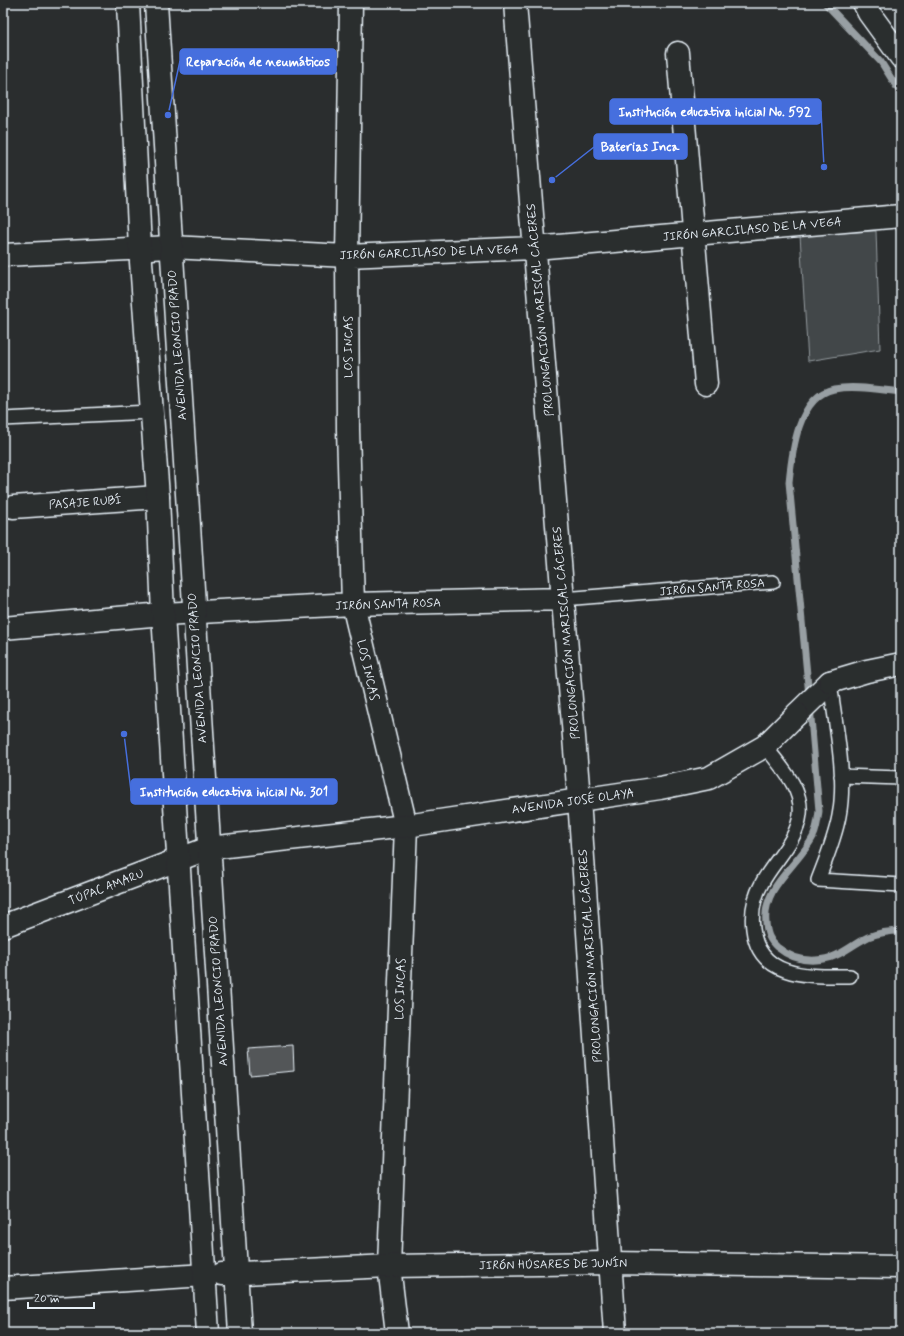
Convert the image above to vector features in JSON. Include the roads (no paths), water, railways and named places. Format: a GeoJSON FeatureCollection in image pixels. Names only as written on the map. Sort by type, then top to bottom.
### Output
{"type":"FeatureCollection","features":[{"type":"Feature","properties":{"kind":"street"},"geometry":{"type":"LineString","coordinates":[[128,3],[140,248],[158,497],[163,614],[208,1333]]}},
{"type":"Feature","properties":{"kind":"street","name":"AVENIDA LEONCIO PRADO"},"geometry":{"type":"LineString","coordinates":[[156,3],[170,247],[240,1333]]}},
{"type":"Feature","properties":{"kind":"street","name":"LOS INCAS"},"geometry":{"type":"LineString","coordinates":[[351,3],[347,256],[348,429],[353,604],[406,826],[390,1266],[397,1333]]}},
{"type":"Feature","properties":{"kind":"street","name":"PROLONGACIÓN MARISCAL CÁCERES"},"geometry":{"type":"LineString","coordinates":[[515,3],[579,799],[615,1333]]}},
{"type":"Feature","properties":{"kind":"street"},"geometry":{"type":"LineString","coordinates":[[864,3],[869,13],[901,56]]}},
{"type":"Feature","properties":{"kind":"street"},"geometry":{"type":"LineString","coordinates":[[678,53],[706,384]]}},
{"type":"Feature","properties":{"kind":"street","name":"JIRÓN GARCILASO DE LA VEGA"},"geometry":{"type":"LineString","coordinates":[[3,255],[170,247],[347,256],[535,248],[901,216]]}},
{"type":"Feature","properties":{"kind":"street","name":"PASAJE RUBÍ"},"geometry":{"type":"LineString","coordinates":[[13,507],[158,497]]}},
{"type":"Feature","properties":{"kind":"street","name":"JIRÓN SANTA ROSA"},"geometry":{"type":"LineString","coordinates":[[3,628],[163,614],[353,604],[563,599]]}},
{"type":"Feature","properties":{"kind":"street","name":"AVENIDA JOSÉ OLAYA"},"geometry":{"type":"LineString","coordinates":[[209,848],[406,826],[660,788],[709,778],[765,746],[826,686],[867,671],[901,664]]}},
{"type":"Feature","properties":{"kind":"street","name":"TÚPAC AMARU"},"geometry":{"type":"LineString","coordinates":[[3,926],[179,858],[209,848]]}},
{"type":"Feature","properties":{"kind":"street","name":"JIRÓN HÚSARES DE JUNÍN"},"geometry":{"type":"LineString","coordinates":[[3,1288],[236,1273],[390,1266],[611,1263],[901,1267]]}},
{"type":"Feature","properties":{"kind":"lane"},"geometry":{"type":"LineString","coordinates":[[3,420],[151,412]]}},
{"type":"Feature","properties":{"kind":"lane","name":"JIRÓN SANTA ROSA"},"geometry":{"type":"LineString","coordinates":[[563,599],[774,582]]}},
{"type":"Feature","properties":{"kind":"lane"},"geometry":{"type":"LineString","coordinates":[[826,686],[841,776],[839,815],[832,845],[818,880],[901,885]]}},
{"type":"Feature","properties":{"kind":"lane"},"geometry":{"type":"LineString","coordinates":[[765,746],[791,781],[800,800],[800,815],[784,853],[762,882],[752,905],[754,941],[760,953],[772,964],[791,972],[806,976],[850,976]]}},
{"type":"Feature","properties":{"kind":"lane"},"geometry":{"type":"LineString","coordinates":[[841,776],[901,778]]}},
{"type":"Feature","properties":{"kind":"waterway"},"geometry":{"type":"LineString","coordinates":[[825,3],[881,62],[901,94]]}},
{"type":"Feature","properties":{"kind":"waterway"},"geometry":{"type":"LineString","coordinates":[[809,696],[789,482],[792,456],[799,427],[812,402],[822,394],[834,389],[859,388],[901,392]]}},
{"type":"Feature","properties":{"kind":"waterway"},"geometry":{"type":"LineString","coordinates":[[810,706],[819,811],[818,821],[813,837],[807,848],[782,877],[770,898],[766,910],[766,923],[769,936],[772,942],[786,953],[800,959],[816,960],[838,955],[868,937],[884,932],[901,931]]}},
{"type":"Feature","properties":{"kind":"place","name":"Reparación de neumáticos"},"geometry":{"type":"Point","coordinates":[168,115]}},
{"type":"Feature","properties":{"kind":"place","name":"Institución educativa inicial No. 592"},"geometry":{"type":"Point","coordinates":[824,167]}},
{"type":"Feature","properties":{"kind":"place","name":"Baterias Inca"},"geometry":{"type":"Point","coordinates":[552,180]}},
{"type":"Feature","properties":{"kind":"place","name":"Institución educativa inicial No. 301"},"geometry":{"type":"Point","coordinates":[124,734]}}]}
